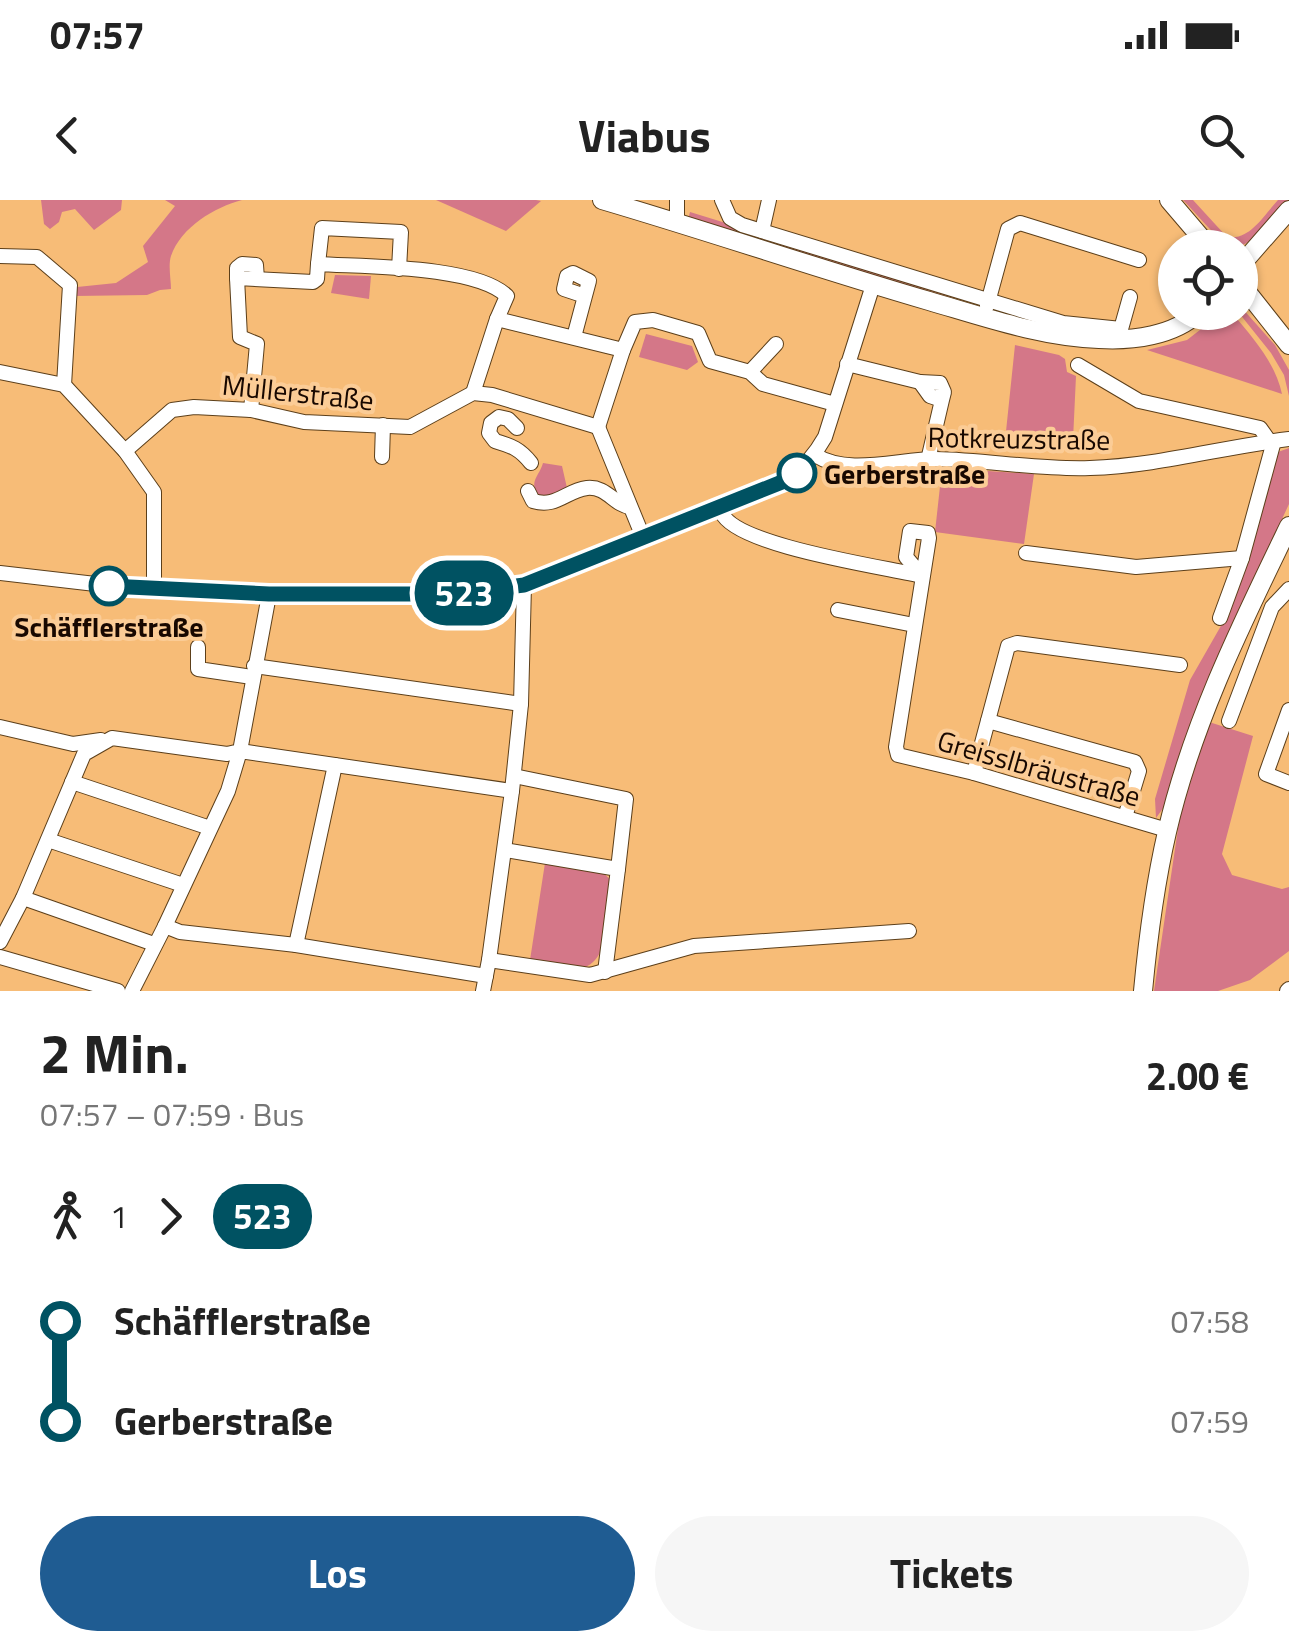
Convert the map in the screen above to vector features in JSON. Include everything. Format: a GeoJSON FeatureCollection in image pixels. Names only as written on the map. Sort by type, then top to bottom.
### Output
{"type":"FeatureCollection","features":[{"type":"Feature","properties":{"kind":"main road"},"geometry":{"type":"LineString","coordinates":[[602,200],[873,285],[986,308],[1068,336],[1116,339],[1162,330]]}},
{"type":"Feature","properties":{"kind":"main road"},"geometry":{"type":"LineString","coordinates":[[1169,200],[1195,230]]}},
{"type":"Feature","properties":{"kind":"main road"},"geometry":{"type":"LineString","coordinates":[[1258,245],[1289,210]]}},
{"type":"Feature","properties":{"kind":"main road"},"geometry":{"type":"LineString","coordinates":[[1258,305],[1289,344]]}},
{"type":"Feature","properties":{"kind":"main road"},"geometry":{"type":"LineString","coordinates":[[1143,991],[1155,892],[1187,764],[1224,663],[1289,526]]}},
{"type":"Feature","properties":{"kind":"street"},"geometry":{"type":"LineString","coordinates":[[677,200],[677,223]]}},
{"type":"Feature","properties":{"kind":"street"},"geometry":{"type":"LineString","coordinates":[[722,200],[730,218],[762,232],[986,308],[1121,329],[1130,298]]}},
{"type":"Feature","properties":{"kind":"street"},"geometry":{"type":"LineString","coordinates":[[762,232],[769,200]]}},
{"type":"Feature","properties":{"kind":"street"},"geometry":{"type":"LineString","coordinates":[[986,308],[1008,229],[1014,224],[1139,260]]}},
{"type":"Feature","properties":{"kind":"street"},"geometry":{"type":"LineString","coordinates":[[250,410],[257,344],[240,337],[237,278],[313,282],[317,278],[322,228],[401,232],[399,269]]}},
{"type":"Feature","properties":{"kind":"street"},"geometry":{"type":"LineString","coordinates":[[0,256],[38,257],[70,285],[64,386]]}},
{"type":"Feature","properties":{"kind":"street"},"geometry":{"type":"LineString","coordinates":[[318,264],[444,272],[498,288],[507,296],[473,394],[492,395],[598,427],[610,444],[612,478],[643,537]]}},
{"type":"Feature","properties":{"kind":"street"},"geometry":{"type":"LineString","coordinates":[[0,574],[269,594],[452,594],[524,585],[787,480],[815,455],[826,437],[873,285]]}},
{"type":"Feature","properties":{"kind":"street"},"geometry":{"type":"LineString","coordinates":[[574,337],[585,296]]}},
{"type":"Feature","properties":{"kind":"street"},"geometry":{"type":"LineString","coordinates":[[497,319],[623,350]]}},
{"type":"Feature","properties":{"kind":"street"},"geometry":{"type":"LineString","coordinates":[[598,427],[634,322],[653,320],[698,333],[710,361],[750,372],[762,384],[835,404]]}},
{"type":"Feature","properties":{"kind":"street"},"geometry":{"type":"LineString","coordinates":[[750,372],[776,344]]}},
{"type":"Feature","properties":{"kind":"street"},"geometry":{"type":"LineString","coordinates":[[847,364],[920,382],[940,383],[944,392],[928,460]]}},
{"type":"Feature","properties":{"kind":"street"},"geometry":{"type":"LineString","coordinates":[[1078,366],[1138,401],[1260,428],[1278,440],[1220,618]]}},
{"type":"Feature","properties":{"kind":"street"},"geometry":{"type":"LineString","coordinates":[[0,372],[64,386],[124,451],[154,492],[154,588]]}},
{"type":"Feature","properties":{"kind":"street","name":"Müllerstraße"},"geometry":{"type":"LineString","coordinates":[[124,451],[172,410],[250,410],[304,422],[410,427],[473,394]]}},
{"type":"Feature","properties":{"kind":"street"},"geometry":{"type":"LineString","coordinates":[[516,428],[508,419],[499,417],[491,423],[489,433],[495,441],[509,443],[531,463]]}},
{"type":"Feature","properties":{"kind":"street"},"geometry":{"type":"LineString","coordinates":[[382,425],[382,457]]}},
{"type":"Feature","properties":{"kind":"street","name":"Rotkreuzstraße"},"geometry":{"type":"LineString","coordinates":[[815,455],[843,466],[928,460],[1090,468],[1145,463],[1278,440]]}},
{"type":"Feature","properties":{"kind":"street"},"geometry":{"type":"LineString","coordinates":[[528,491],[534,501],[548,504],[594,488],[611,494],[622,506],[630,508]]}},
{"type":"Feature","properties":{"kind":"street","name":"Greisslbräustraße"},"geometry":{"type":"LineString","coordinates":[[722,514],[725,521],[745,531],[809,553],[922,576],[897,754],[1168,830]]}},
{"type":"Feature","properties":{"kind":"street"},"geometry":{"type":"LineString","coordinates":[[1026,554],[1136,567],[1242,558]]}},
{"type":"Feature","properties":{"kind":"street"},"geometry":{"type":"LineString","coordinates":[[486,976],[521,704],[524,585]]}},
{"type":"Feature","properties":{"kind":"street"},"geometry":{"type":"LineString","coordinates":[[1229,721],[1272,606],[1289,589]]}},
{"type":"Feature","properties":{"kind":"street"},"geometry":{"type":"LineString","coordinates":[[132,991],[228,790],[240,751],[269,594]]}},
{"type":"Feature","properties":{"kind":"street"},"geometry":{"type":"LineString","coordinates":[[838,610],[914,625]]}},
{"type":"Feature","properties":{"kind":"street"},"geometry":{"type":"LineString","coordinates":[[974,773],[1008,646],[1018,644],[1180,666]]}},
{"type":"Feature","properties":{"kind":"street"},"geometry":{"type":"LineString","coordinates":[[198,647],[198,669],[253,671],[521,704]]}},
{"type":"Feature","properties":{"kind":"street"},"geometry":{"type":"LineString","coordinates":[[1289,710],[1266,774],[1289,783]]}},
{"type":"Feature","properties":{"kind":"street"},"geometry":{"type":"LineString","coordinates":[[988,720],[1137,763],[1139,771],[1125,817]]}},
{"type":"Feature","properties":{"kind":"street"},"geometry":{"type":"LineString","coordinates":[[0,727],[73,744],[112,738],[626,799],[605,972]]}},
{"type":"Feature","properties":{"kind":"street"},"geometry":{"type":"LineString","coordinates":[[0,942],[23,898],[84,754],[112,738]]}},
{"type":"Feature","properties":{"kind":"street"},"geometry":{"type":"LineString","coordinates":[[296,945],[335,764]]}},
{"type":"Feature","properties":{"kind":"street"},"geometry":{"type":"LineString","coordinates":[[72,782],[210,828]]}},
{"type":"Feature","properties":{"kind":"street"},"geometry":{"type":"LineString","coordinates":[[48,840],[183,885]]}},
{"type":"Feature","properties":{"kind":"street"},"geometry":{"type":"LineString","coordinates":[[505,850],[618,869]]}},
{"type":"Feature","properties":{"kind":"street"},"geometry":{"type":"LineString","coordinates":[[23,898],[154,944]]}},
{"type":"Feature","properties":{"kind":"street"},"geometry":{"type":"LineString","coordinates":[[165,926],[180,932],[296,945],[486,976],[590,976],[694,946],[909,931]]}},
{"type":"Feature","properties":{"kind":"street"},"geometry":{"type":"LineString","coordinates":[[0,957],[118,991]]}},
{"type":"Feature","properties":{"kind":"shaded area"},"geometry":{"type":"Polygon","coordinates":[[[41,200],[122,200],[121,210],[94,230],[75,209],[62,212],[59,222],[50,229],[44,224],[41,200]]]}},
{"type":"Feature","properties":{"kind":"shaded area"},"geometry":{"type":"Polygon","coordinates":[[[165,200],[242,200],[210,213],[183,236],[170,260],[171,289],[147,295],[74,296],[77,287],[116,283],[148,262],[143,246],[175,206],[165,200]]]}},
{"type":"Feature","properties":{"kind":"shaded area"},"geometry":{"type":"Polygon","coordinates":[[[436,200],[536,200],[541,201],[506,231],[436,200]]]}},
{"type":"Feature","properties":{"kind":"shaded area"},"geometry":{"type":"Polygon","coordinates":[[[1183,200],[1193,200],[1220,230],[1211,230],[1183,200]]]}},
{"type":"Feature","properties":{"kind":"shaded area"},"geometry":{"type":"Polygon","coordinates":[[[1278,200],[1288,200],[1258,233],[1250,230],[1278,200]]]}},
{"type":"Feature","properties":{"kind":"shaded area"},"geometry":{"type":"Polygon","coordinates":[[[690,212],[979,301],[978,305],[697,224],[688,220],[690,212]]]}},
{"type":"Feature","properties":{"kind":"shaded area"},"geometry":{"type":"Polygon","coordinates":[[[335,275],[371,276],[369,299],[331,293],[335,275]]]}},
{"type":"Feature","properties":{"kind":"shaded area"},"geometry":{"type":"Polygon","coordinates":[[[1258,326],[1289,370],[1289,396],[1284,375],[1253,330],[1258,330],[1258,326]]]}},
{"type":"Feature","properties":{"kind":"shaded area"},"geometry":{"type":"Polygon","coordinates":[[[1200,330],[1245,330],[1274,371],[1282,394],[1147,350],[1187,340],[1200,330]]]}},
{"type":"Feature","properties":{"kind":"shaded area"},"geometry":{"type":"Polygon","coordinates":[[[646,334],[692,346],[698,362],[687,370],[639,357],[646,334]]]}},
{"type":"Feature","properties":{"kind":"shaded area"},"geometry":{"type":"Polygon","coordinates":[[[1015,345],[1059,355],[1065,359],[1067,372],[1076,376],[1073,440],[1035,446],[1005,441],[1015,345]]]}},
{"type":"Feature","properties":{"kind":"shaded area"},"geometry":{"type":"Polygon","coordinates":[[[1289,448],[1289,504],[1217,659],[1164,807],[1156,818],[1155,799],[1190,680],[1222,624],[1278,452],[1289,448]]]}},
{"type":"Feature","properties":{"kind":"shaded area"},"geometry":{"type":"Polygon","coordinates":[[[543,463],[562,466],[567,488],[557,500],[539,497],[536,492],[534,483],[543,463]]]}},
{"type":"Feature","properties":{"kind":"shaded area"},"geometry":{"type":"Polygon","coordinates":[[[942,468],[1034,474],[1024,544],[935,532],[942,468]]]}},
{"type":"Feature","properties":{"kind":"shaded area"},"geometry":{"type":"Polygon","coordinates":[[[1209,722],[1253,736],[1222,854],[1232,875],[1282,889],[1289,887],[1289,951],[1250,980],[1218,991],[1154,991],[1180,815],[1209,722]]]}},
{"type":"Feature","properties":{"kind":"shaded area"},"geometry":{"type":"Polygon","coordinates":[[[545,863],[601,871],[612,881],[604,944],[592,963],[583,968],[530,960],[545,863]]]}},
{"type":"Feature","properties":{"kind":"bus line","name":"523"},"geometry":{"type":"LineString","coordinates":[[109,586],[269,594],[452,594],[524,585],[797,473]]}},
{"type":"Feature","properties":{"kind":"place","name":"Gerberstraße"},"geometry":{"type":"Point","coordinates":[797,473]}},
{"type":"Feature","properties":{"kind":"place","name":"Schäfflerstraße"},"geometry":{"type":"Point","coordinates":[109,586]}}]}
